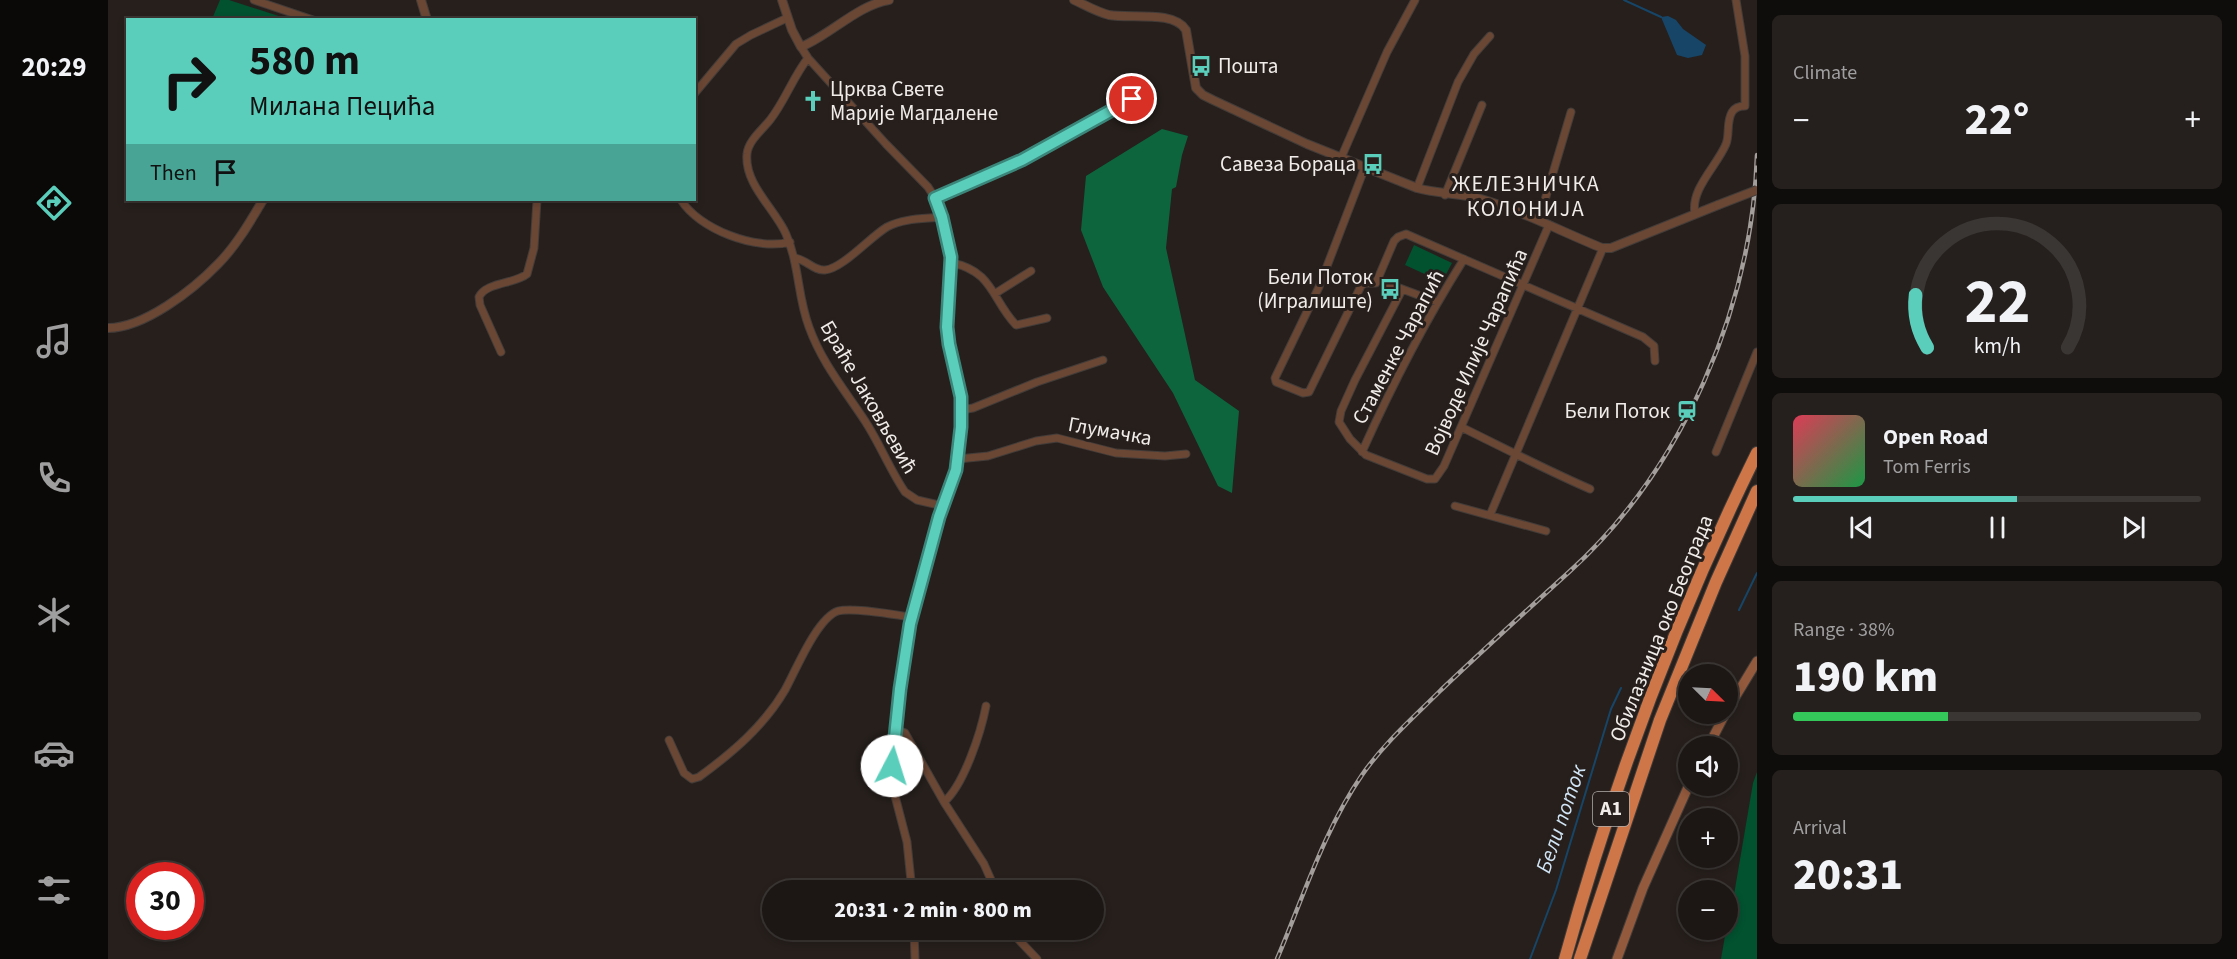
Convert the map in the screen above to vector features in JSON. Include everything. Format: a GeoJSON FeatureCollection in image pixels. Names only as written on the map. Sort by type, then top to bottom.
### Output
{"type":"FeatureCollection","features":[{"type":"Feature","properties":{"kind":"highway","name":"Обилазница око Београда"},"geometry":{"type":"LineString","coordinates":[[1565,959],[1640,725],[1684,617],[1757,453]]}},
{"type":"Feature","properties":{"kind":"highway","name":"Обилазница око Београда"},"geometry":{"type":"LineString","coordinates":[[1580,959],[1621,831],[1664,709],[1716,582],[1757,491]]}},
{"type":"Feature","properties":{"kind":"main road"},"geometry":{"type":"LineString","coordinates":[[1738,692],[1757,661]]}},
{"type":"Feature","properties":{"kind":"main road"},"geometry":{"type":"LineString","coordinates":[[1617,959],[1643,888],[1684,796]]}},
{"type":"Feature","properties":{"kind":"street"},"geometry":{"type":"LineString","coordinates":[[254,0],[307,18]]}},
{"type":"Feature","properties":{"kind":"street"},"geometry":{"type":"LineString","coordinates":[[421,0],[426,18]]}},
{"type":"Feature","properties":{"kind":"street"},"geometry":{"type":"LineString","coordinates":[[782,0],[787,18],[808,58],[923,182],[935,198],[942,217],[952,263],[947,327],[961,410],[958,459],[911,617],[903,660],[892,766],[893,783],[907,842],[911,880]]}},
{"type":"Feature","properties":{"kind":"street"},"geometry":{"type":"LineString","coordinates":[[801,47],[871,6],[889,0]]}},
{"type":"Feature","properties":{"kind":"street"},"geometry":{"type":"LineString","coordinates":[[1074,0],[1111,15],[1169,18],[1182,24],[1186,30],[1195,82],[1199,92],[1213,100],[1341,158],[1417,188],[1445,195],[1481,199],[1539,220],[1603,249],[1614,247],[1757,190]]}},
{"type":"Feature","properties":{"kind":"street"},"geometry":{"type":"LineString","coordinates":[[1341,158],[1383,59],[1415,0]]}},
{"type":"Feature","properties":{"kind":"street"},"geometry":{"type":"LineString","coordinates":[[1695,214],[1694,205],[1702,185],[1726,143],[1731,113],[1738,107],[1744,106],[1745,56],[1736,0]]}},
{"type":"Feature","properties":{"kind":"street"},"geometry":{"type":"LineString","coordinates":[[696,92],[736,44],[787,18]]}},
{"type":"Feature","properties":{"kind":"street"},"geometry":{"type":"LineString","coordinates":[[1417,188],[1458,82],[1474,54],[1490,36]]}},
{"type":"Feature","properties":{"kind":"street","name":"Браће Јаковљевић"},"geometry":{"type":"LineString","coordinates":[[808,58],[776,113],[752,141],[747,154],[758,192],[778,219],[790,242],[795,258],[805,318],[828,369],[865,420],[905,492],[916,500],[943,506]]}},
{"type":"Feature","properties":{"kind":"street"},"geometry":{"type":"LineString","coordinates":[[935,198],[1022,160],[1132,99]]}},
{"type":"Feature","properties":{"kind":"street"},"geometry":{"type":"LineString","coordinates":[[1445,195],[1482,105]]}},
{"type":"Feature","properties":{"kind":"street"},"geometry":{"type":"LineString","coordinates":[[1539,220],[1571,112]]}},
{"type":"Feature","properties":{"kind":"street"},"geometry":{"type":"LineString","coordinates":[[1365,167],[1319,287],[1275,378],[1278,382],[1308,393],[1363,284],[1374,285],[1394,241],[1403,234],[1408,234],[1649,341],[1654,346],[1655,361]]}},
{"type":"Feature","properties":{"kind":"street"},"geometry":{"type":"LineString","coordinates":[[108,328],[130,325],[150,316],[205,275],[229,251],[262,201]]}},
{"type":"Feature","properties":{"kind":"street"},"geometry":{"type":"LineString","coordinates":[[501,352],[480,305],[479,297],[485,290],[521,279],[527,274],[534,248],[537,201]]}},
{"type":"Feature","properties":{"kind":"street"},"geometry":{"type":"LineString","coordinates":[[682,201],[689,212],[699,220],[728,234],[749,241],[790,242]]}},
{"type":"Feature","properties":{"kind":"street"},"geometry":{"type":"LineString","coordinates":[[795,258],[801,259],[818,270],[832,269],[888,226],[900,221],[942,217]]}},
{"type":"Feature","properties":{"kind":"street","name":"Војводе Илије Чарапића"},"geometry":{"type":"LineString","coordinates":[[1402,290],[1341,411],[1340,422],[1342,428],[1362,452],[1370,457],[1427,479],[1435,479],[1444,466],[1549,225]]}},
{"type":"Feature","properties":{"kind":"street"},"geometry":{"type":"LineString","coordinates":[[1490,514],[1603,249]]}},
{"type":"Feature","properties":{"kind":"street","name":"Стаменке Чарапић"},"geometry":{"type":"LineString","coordinates":[[1362,452],[1394,382],[1437,302],[1464,259]]}},
{"type":"Feature","properties":{"kind":"street"},"geometry":{"type":"LineString","coordinates":[[952,263],[979,275],[996,293],[1016,325],[1047,318]]}},
{"type":"Feature","properties":{"kind":"street"},"geometry":{"type":"LineString","coordinates":[[996,293],[1031,271]]}},
{"type":"Feature","properties":{"kind":"street"},"geometry":{"type":"LineString","coordinates":[[1378,280],[1437,302]]}},
{"type":"Feature","properties":{"kind":"street"},"geometry":{"type":"LineString","coordinates":[[1716,452],[1757,352]]}},
{"type":"Feature","properties":{"kind":"street"},"geometry":{"type":"LineString","coordinates":[[961,410],[973,408],[1037,382],[1103,360]]}},
{"type":"Feature","properties":{"kind":"street"},"geometry":{"type":"LineString","coordinates":[[1461,427],[1531,463],[1590,489]]}},
{"type":"Feature","properties":{"kind":"street","name":"Глумачка"},"geometry":{"type":"LineString","coordinates":[[958,459],[988,456],[1036,441],[1057,438],[1116,453],[1164,456],[1186,454]]}},
{"type":"Feature","properties":{"kind":"street"},"geometry":{"type":"LineString","coordinates":[[1455,506],[1546,531]]}},
{"type":"Feature","properties":{"kind":"street"},"geometry":{"type":"LineString","coordinates":[[669,740],[684,773],[692,779],[699,777],[736,747],[770,714],[820,628],[834,614],[839,611],[855,610],[911,617]]}},
{"type":"Feature","properties":{"kind":"street"},"geometry":{"type":"LineString","coordinates":[[944,802],[959,782],[981,728],[986,706]]}},
{"type":"Feature","properties":{"kind":"street"},"geometry":{"type":"LineString","coordinates":[[895,729],[905,733],[944,802],[984,864],[991,880]]}},
{"type":"Feature","properties":{"kind":"street"},"geometry":{"type":"LineString","coordinates":[[914,940],[915,959]]}},
{"type":"Feature","properties":{"kind":"street"},"geometry":{"type":"LineString","coordinates":[[1019,940],[1037,959]]}},
{"type":"Feature","properties":{"kind":"green space"},"geometry":{"type":"Polygon","coordinates":[[[220,0],[229,0],[285,18],[212,18],[220,0]]]}},
{"type":"Feature","properties":{"kind":"green space"},"geometry":{"type":"Polygon","coordinates":[[[1162,129],[1188,136],[1176,187],[1172,189],[1166,248],[1195,380],[1239,411],[1232,493],[1218,486],[1173,393],[1103,287],[1081,230],[1086,176],[1162,129]]]}},
{"type":"Feature","properties":{"kind":"green space"},"geometry":{"type":"Polygon","coordinates":[[[1414,245],[1452,263],[1442,282],[1405,265],[1414,245]]]}},
{"type":"Feature","properties":{"kind":"green space"},"geometry":{"type":"Polygon","coordinates":[[[1757,772],[1757,959],[1721,959],[1724,940],[1738,940],[1737,880],[1753,783],[1757,772]]]}},
{"type":"Feature","properties":{"kind":"water"},"geometry":{"type":"Polygon","coordinates":[[[1668,16],[1706,45],[1702,55],[1688,58],[1677,55],[1661,17],[1668,16]]]}},
{"type":"Feature","properties":{"kind":"waterway","name":"Бели поток"},"geometry":{"type":"LineString","coordinates":[[1624,0],[1661,17]]}},
{"type":"Feature","properties":{"kind":"waterway","name":"Бели поток"},"geometry":{"type":"LineString","coordinates":[[1739,610],[1757,573]]}},
{"type":"Feature","properties":{"kind":"waterway","name":"Бели поток"},"geometry":{"type":"LineString","coordinates":[[1530,959],[1556,890],[1611,709],[1621,688]]}},
{"type":"Feature","properties":{"kind":"railway"},"geometry":{"type":"LineString","coordinates":[[1277,959],[1336,818],[1371,763],[1441,690],[1610,531],[1646,485],[1677,435],[1704,382],[1725,327],[1742,270],[1752,212],[1757,155]]}},
{"type":"Feature","properties":{"kind":"place","name":"Пошта"},"geometry":{"type":"Point","coordinates":[1201,66]}},
{"type":"Feature","properties":{"kind":"place","name":"Црква Свете Марије Магдалене"},"geometry":{"type":"Point","coordinates":[813,101]}},
{"type":"Feature","properties":{"kind":"place","name":"Савеза Бораца"},"geometry":{"type":"Point","coordinates":[1373,164]}},
{"type":"Feature","properties":{"kind":"place","name":"Бели Поток (Игралиште)"},"geometry":{"type":"Point","coordinates":[1390,289]}},
{"type":"Feature","properties":{"kind":"place","name":"Бели Поток"},"geometry":{"type":"Point","coordinates":[1687,411]}},
{"type":"Feature","properties":{"kind":"district","name":"ЖЕЛЕЗНИЧКА КОЛОНИЈА"},"geometry":{"type":"Point","coordinates":[1526,196]}},
{"type":"Feature","properties":{"kind":"route"},"geometry":{"type":"LineString","coordinates":[[892,766],[903,660],[910,624],[929,549],[956,470],[961,427],[961,397],[952,362],[947,327],[952,263],[947,235],[935,198],[1022,160],[1132,99]]}}]}
